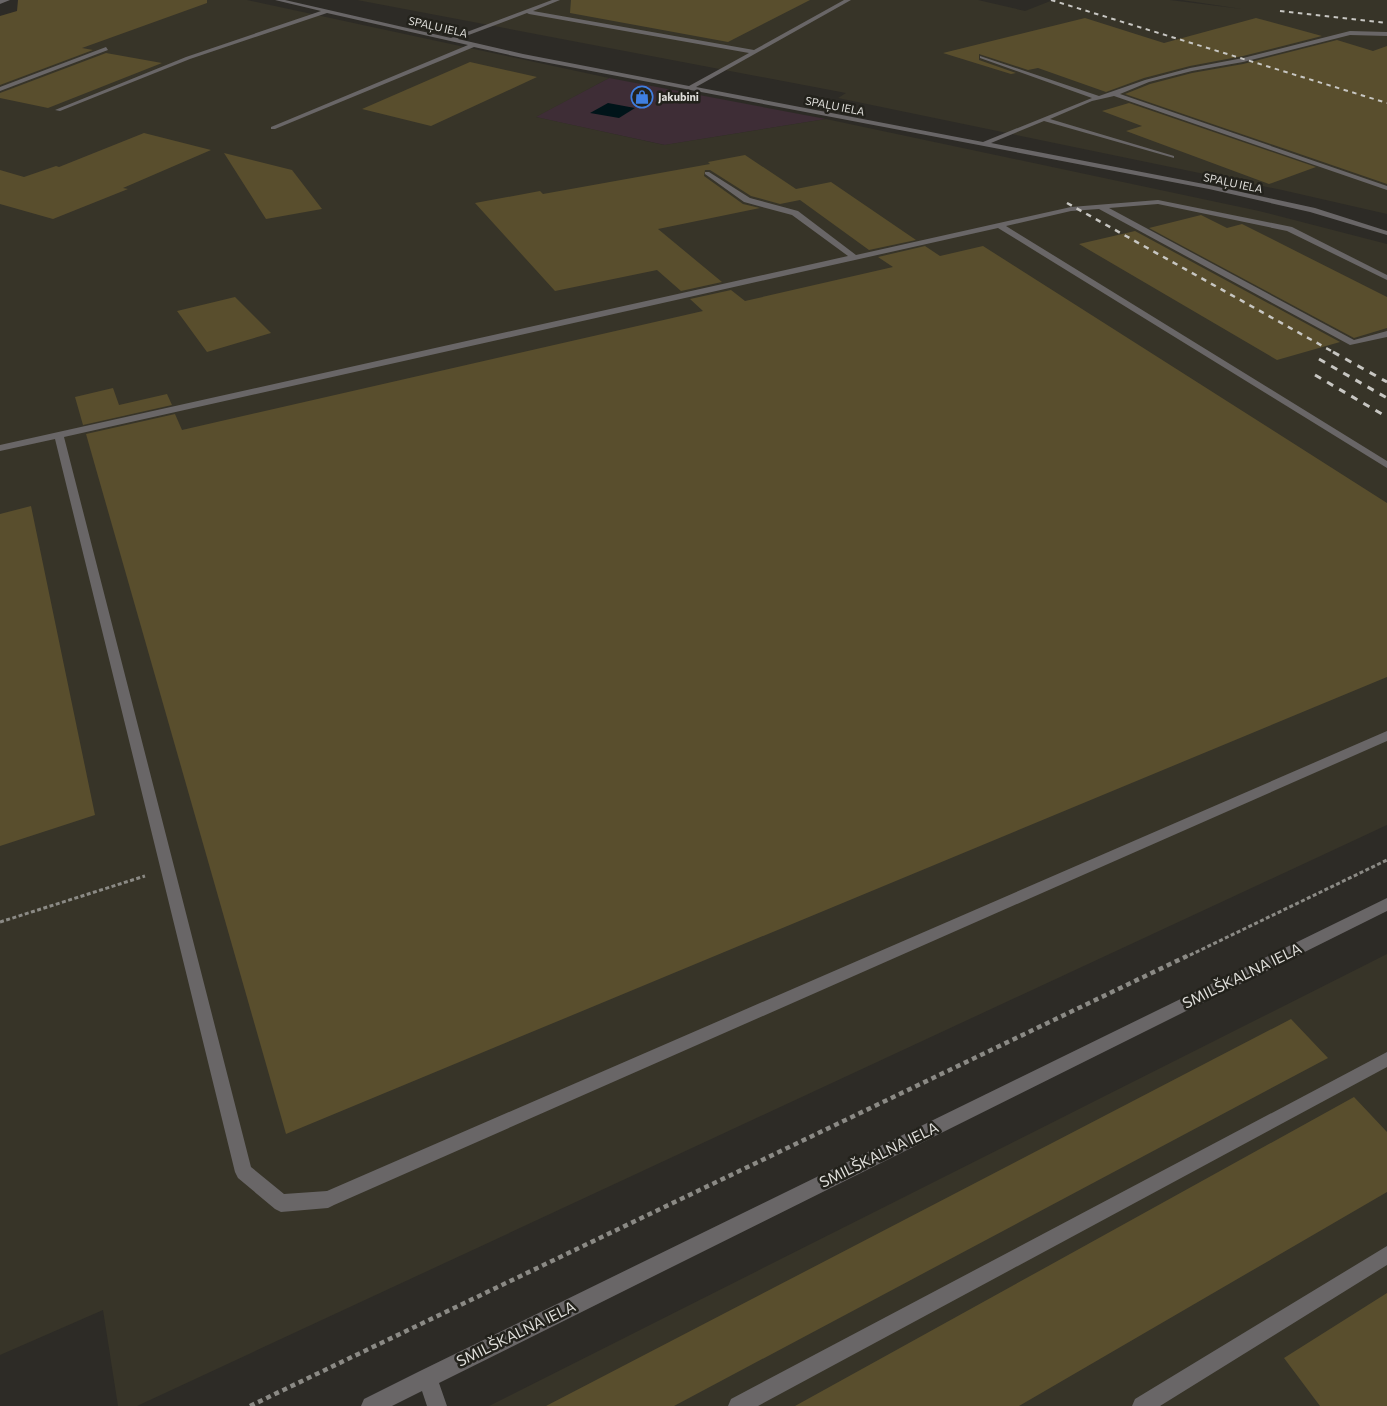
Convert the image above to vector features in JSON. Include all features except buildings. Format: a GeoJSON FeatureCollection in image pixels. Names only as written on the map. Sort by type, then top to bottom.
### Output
{"type":"FeatureCollection","features":[{"type":"Feature","properties":{"kind":"street"},"geometry":{"type":"LineString","coordinates":[[0,2],[8,0]]}},
{"type":"Feature","properties":{"kind":"street","name":"SPAĻU IELA"},"geometry":{"type":"LineString","coordinates":[[278,0],[473,45],[1209,187],[1312,210],[1387,232]]}},
{"type":"Feature","properties":{"kind":"street"},"geometry":{"type":"LineString","coordinates":[[451,40],[557,0]]}},
{"type":"Feature","properties":{"kind":"street"},"geometry":{"type":"LineString","coordinates":[[690,88],[848,0]]}},
{"type":"Feature","properties":{"kind":"street"},"geometry":{"type":"LineString","coordinates":[[58,110],[188,58],[327,11]]}},
{"type":"Feature","properties":{"kind":"street"},"geometry":{"type":"LineString","coordinates":[[529,12],[755,52]]}},
{"type":"Feature","properties":{"kind":"street"},"geometry":{"type":"LineString","coordinates":[[983,144],[1098,98],[1147,81],[1192,69],[1243,60],[1350,33],[1387,34]]}},
{"type":"Feature","properties":{"kind":"street"},"geometry":{"type":"LineString","coordinates":[[274,128],[473,45]]}},
{"type":"Feature","properties":{"kind":"street"},"geometry":{"type":"LineString","coordinates":[[0,89],[106,49]]}},
{"type":"Feature","properties":{"kind":"street"},"geometry":{"type":"LineString","coordinates":[[982,57],[1098,98]]}},
{"type":"Feature","properties":{"kind":"street"},"geometry":{"type":"LineString","coordinates":[[1114,94],[1387,188]]}},
{"type":"Feature","properties":{"kind":"street"},"geometry":{"type":"LineString","coordinates":[[1044,119],[1172,157]]}},
{"type":"Feature","properties":{"kind":"street"},"geometry":{"type":"LineString","coordinates":[[707,173],[747,200],[795,213],[855,258]]}},
{"type":"Feature","properties":{"kind":"street"},"geometry":{"type":"LineString","coordinates":[[0,448],[1071,209],[1158,202],[1289,229],[1387,278]]}},
{"type":"Feature","properties":{"kind":"street"},"geometry":{"type":"LineString","coordinates":[[1100,206],[1354,343],[1387,334]]}},
{"type":"Feature","properties":{"kind":"street"},"geometry":{"type":"LineString","coordinates":[[999,225],[1387,465]]}},
{"type":"Feature","properties":{"kind":"street"},"geometry":{"type":"LineString","coordinates":[[59,435],[244,1172],[281,1203],[328,1198],[1387,736]]}},
{"type":"Feature","properties":{"kind":"street","name":"SMILŠKALNA IELA"},"geometry":{"type":"LineString","coordinates":[[371,1406],[1387,904]]}},
{"type":"Feature","properties":{"kind":"street"},"geometry":{"type":"LineString","coordinates":[[738,1406],[1374,1064],[1387,1059]]}},
{"type":"Feature","properties":{"kind":"street"},"geometry":{"type":"LineString","coordinates":[[1142,1406],[1387,1255]]}},
{"type":"Feature","properties":{"kind":"street"},"geometry":{"type":"LineString","coordinates":[[427,1378],[437,1406]]}},
{"type":"Feature","properties":{"kind":"path"},"geometry":{"type":"LineString","coordinates":[[250,1406],[1387,860]]}},
{"type":"Feature","properties":{"kind":"path"},"geometry":{"type":"LineString","coordinates":[[0,922],[167,868]]}},
{"type":"Feature","properties":{"kind":"shaded area"},"geometry":{"type":"Polygon","coordinates":[[[52,0],[247,0],[609,78],[536,117],[664,145],[826,119],[1259,211],[1387,244],[1387,825],[137,1406],[118,1406],[103,1310],[0,1355],[0,17],[52,0]]]}},
{"type":"Feature","properties":{"kind":"shaded area"},"geometry":{"type":"Polygon","coordinates":[[[357,0],[978,0],[1025,11],[1053,0],[1170,0],[1242,9],[1182,0],[1387,0],[1387,214],[1282,190],[838,98],[846,93],[357,0]]]}},
{"type":"Feature","properties":{"kind":"shaded area","name":"Jakubini"},"geometry":{"type":"Polygon","coordinates":[[[609,78],[826,119],[665,145],[535,117],[609,78]]]}},
{"type":"Feature","properties":{"kind":"shaded area"},"geometry":{"type":"Polygon","coordinates":[[[608,103],[635,108],[619,118],[590,113],[608,103]]]}},
{"type":"Feature","properties":{"kind":"shaded area"},"geometry":{"type":"Polygon","coordinates":[[[1387,954],[1387,1406],[489,1406],[1387,954]]]}},
{"type":"Feature","properties":{"kind":"railway"},"geometry":{"type":"LineString","coordinates":[[1051,0],[1387,103]]}},
{"type":"Feature","properties":{"kind":"railway"},"geometry":{"type":"LineString","coordinates":[[1280,11],[1387,23]]}},
{"type":"Feature","properties":{"kind":"railway"},"geometry":{"type":"LineString","coordinates":[[1067,203],[1335,353]]}},
{"type":"Feature","properties":{"kind":"railway"},"geometry":{"type":"LineString","coordinates":[[1333,352],[1387,382]]}},
{"type":"Feature","properties":{"kind":"railway"},"geometry":{"type":"LineString","coordinates":[[1319,359],[1387,398]]}},
{"type":"Feature","properties":{"kind":"railway"},"geometry":{"type":"LineString","coordinates":[[1315,375],[1387,417]]}},
{"type":"Feature","properties":{"kind":"place","name":"Jakubini"},"geometry":{"type":"Point","coordinates":[642,97]}}]}
